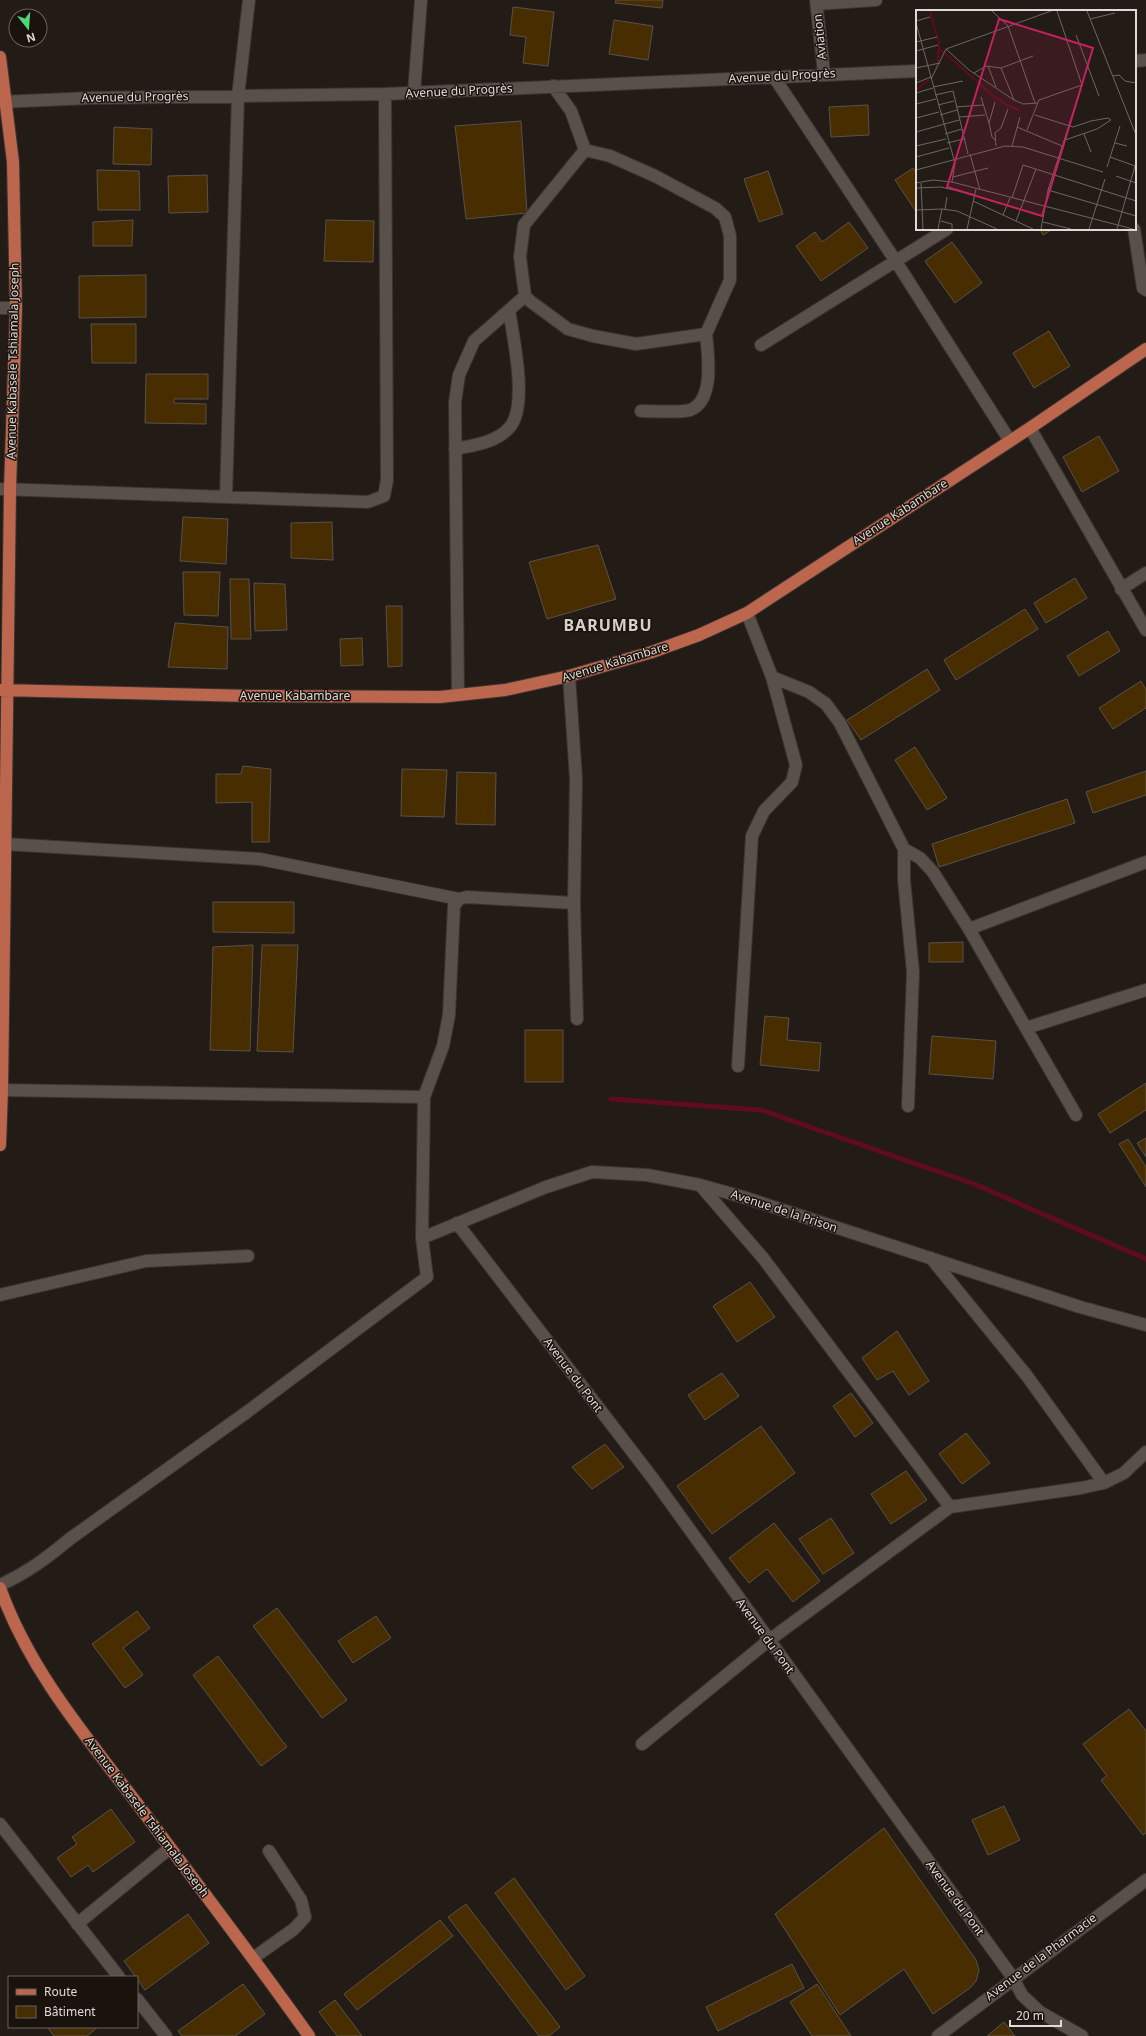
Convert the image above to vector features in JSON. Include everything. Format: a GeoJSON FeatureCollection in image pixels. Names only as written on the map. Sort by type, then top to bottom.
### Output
{"type":"FeatureCollection","features":[{"type":"Feature","properties":{"kind":"main road","name":"Avenue Kabasele Tshiamala Joseph"},"geometry":{"type":"LineString","coordinates":[[0,56],[3,101],[13,162],[16,308],[5,490],[3,690],[4,844],[0,1145]]}},
{"type":"Feature","properties":{"kind":"main road","name":"Avenue Kabambare"},"geometry":{"type":"LineString","coordinates":[[3,690],[259,696],[440,697],[505,690],[569,676],[652,652],[699,635],[747,613],[1030,428],[1146,349]]}},
{"type":"Feature","properties":{"kind":"main road","name":"Avenue Kabasele Tshiamala Joseph"},"geometry":{"type":"LineString","coordinates":[[0,1588],[20,1637],[50,1690],[253,1958],[309,2036]]}},
{"type":"Feature","properties":{"kind":"street"},"geometry":{"type":"LineString","coordinates":[[226,496],[238,96],[249,0]]}},
{"type":"Feature","properties":{"kind":"street"},"geometry":{"type":"LineString","coordinates":[[414,93],[421,0]]}},
{"type":"Feature","properties":{"kind":"street"},"geometry":{"type":"LineString","coordinates":[[816,2],[876,0]]}},
{"type":"Feature","properties":{"kind":"street","name":"Aviation"},"geometry":{"type":"LineString","coordinates":[[816,2],[824,74]]}},
{"type":"Feature","properties":{"kind":"street"},"geometry":{"type":"LineString","coordinates":[[1136,61],[1146,60]]}},
{"type":"Feature","properties":{"kind":"street","name":"Avenue du Progrès"},"geometry":{"type":"LineString","coordinates":[[3,101],[385,94],[916,71]]}},
{"type":"Feature","properties":{"kind":"street"},"geometry":{"type":"LineString","coordinates":[[774,77],[895,260],[1010,441]]}},
{"type":"Feature","properties":{"kind":"street"},"geometry":{"type":"LineString","coordinates":[[553,86],[571,111],[585,150]]}},
{"type":"Feature","properties":{"kind":"street"},"geometry":{"type":"LineString","coordinates":[[5,490],[226,496],[368,502],[384,496],[386,490],[385,94]]}},
{"type":"Feature","properties":{"kind":"street"},"geometry":{"type":"LineString","coordinates":[[585,150],[524,225],[520,257],[525,296],[530,302],[568,329],[592,336],[636,344],[706,334]]}},
{"type":"Feature","properties":{"kind":"street"},"geometry":{"type":"LineString","coordinates":[[585,150],[610,156],[655,176],[715,208],[725,217],[730,236],[730,280],[706,334],[708,359],[707,385],[702,400],[690,410],[640,411]]}},
{"type":"Feature","properties":{"kind":"street"},"geometry":{"type":"LineString","coordinates":[[761,345],[945,230]]}},
{"type":"Feature","properties":{"kind":"street"},"geometry":{"type":"LineString","coordinates":[[1134,230],[1143,288],[1146,290]]}},
{"type":"Feature","properties":{"kind":"street"},"geometry":{"type":"LineString","coordinates":[[458,695],[454,402],[459,375],[474,341],[525,296]]}},
{"type":"Feature","properties":{"kind":"street"},"geometry":{"type":"LineString","coordinates":[[0,308],[16,308]]}},
{"type":"Feature","properties":{"kind":"street"},"geometry":{"type":"LineString","coordinates":[[455,449],[488,442],[510,428],[518,409],[519,379],[509,310]]}},
{"type":"Feature","properties":{"kind":"street"},"geometry":{"type":"LineString","coordinates":[[1030,428],[1121,589],[1146,630]]}},
{"type":"Feature","properties":{"kind":"street"},"geometry":{"type":"LineString","coordinates":[[1121,589],[1146,573]]}},
{"type":"Feature","properties":{"kind":"street"},"geometry":{"type":"LineString","coordinates":[[738,1066],[752,836],[764,811],[792,782],[796,765],[772,677],[747,613]]}},
{"type":"Feature","properties":{"kind":"street"},"geometry":{"type":"LineString","coordinates":[[569,676],[576,779],[574,903],[577,1019]]}},
{"type":"Feature","properties":{"kind":"street"},"geometry":{"type":"LineString","coordinates":[[772,677],[809,692],[826,704],[840,723],[904,849],[904,880],[913,972],[908,1106]]}},
{"type":"Feature","properties":{"kind":"street"},"geometry":{"type":"LineString","coordinates":[[4,844],[260,859],[459,899],[467,897],[574,903]]}},
{"type":"Feature","properties":{"kind":"street"},"geometry":{"type":"LineString","coordinates":[[904,849],[920,858],[933,872],[969,929],[1076,1116]]}},
{"type":"Feature","properties":{"kind":"street"},"geometry":{"type":"LineString","coordinates":[[969,929],[1146,862]]}},
{"type":"Feature","properties":{"kind":"street"},"geometry":{"type":"LineString","coordinates":[[0,1585],[22,1575],[44,1561],[71,1538],[421,1283],[427,1277],[422,1238],[424,1097],[443,1046],[449,1015],[454,906],[459,899]]}},
{"type":"Feature","properties":{"kind":"street"},"geometry":{"type":"LineString","coordinates":[[1026,1028],[1146,990]]}},
{"type":"Feature","properties":{"kind":"street"},"geometry":{"type":"LineString","coordinates":[[1,1090],[424,1097]]}},
{"type":"Feature","properties":{"kind":"street","name":"Avenue de la Prison"},"geometry":{"type":"LineString","coordinates":[[422,1238],[546,1187],[592,1172],[647,1175],[700,1185],[743,1197],[1080,1307],[1146,1325]]}},
{"type":"Feature","properties":{"kind":"street"},"geometry":{"type":"LineString","coordinates":[[700,1185],[762,1258],[950,1507]]}},
{"type":"Feature","properties":{"kind":"street","name":"Avenue du Pont"},"geometry":{"type":"LineString","coordinates":[[457,1223],[654,1480],[768,1641],[1013,1978],[1022,1995],[1040,2012],[1082,2036]]}},
{"type":"Feature","properties":{"kind":"street"},"geometry":{"type":"LineString","coordinates":[[0,1294],[146,1261],[248,1256]]}},
{"type":"Feature","properties":{"kind":"street"},"geometry":{"type":"LineString","coordinates":[[931,1258],[1027,1376],[1104,1483]]}},
{"type":"Feature","properties":{"kind":"street"},"geometry":{"type":"LineString","coordinates":[[642,1744],[768,1641],[950,1507],[1081,1488],[1104,1483],[1124,1473],[1146,1452]]}},
{"type":"Feature","properties":{"kind":"street"},"geometry":{"type":"LineString","coordinates":[[0,1824],[76,1924],[118,1976]]}},
{"type":"Feature","properties":{"kind":"street"},"geometry":{"type":"LineString","coordinates":[[76,1924],[170,1848]]}},
{"type":"Feature","properties":{"kind":"street"},"geometry":{"type":"LineString","coordinates":[[253,1958],[294,1929],[305,1917],[301,1900],[269,1851]]}},
{"type":"Feature","properties":{"kind":"street","name":"Avenue de la Pharmacie"},"geometry":{"type":"LineString","coordinates":[[938,2036],[1013,1978],[1146,1880]]}},
{"type":"Feature","properties":{"kind":"street"},"geometry":{"type":"LineString","coordinates":[[138,2000],[166,2036]]}},
{"type":"Feature","properties":{"kind":"building"},"geometry":{"type":"Polygon","coordinates":[[[616,0],[663,0],[662,8],[615,3],[616,0]]]}},
{"type":"Feature","properties":{"kind":"building"},"geometry":{"type":"Polygon","coordinates":[[[513,7],[554,12],[548,66],[523,63],[526,37],[510,35],[513,7]]]}},
{"type":"Feature","properties":{"kind":"building"},"geometry":{"type":"Polygon","coordinates":[[[614,20],[653,26],[648,60],[609,54],[614,20]]]}},
{"type":"Feature","properties":{"kind":"building"},"geometry":{"type":"Polygon","coordinates":[[[868,105],[869,135],[831,137],[829,107],[868,105]]]}},
{"type":"Feature","properties":{"kind":"building"},"geometry":{"type":"Polygon","coordinates":[[[521,121],[527,213],[466,219],[455,126],[521,121]]]}},
{"type":"Feature","properties":{"kind":"building"},"geometry":{"type":"Polygon","coordinates":[[[114,127],[152,129],[151,165],[113,164],[114,127]]]}},
{"type":"Feature","properties":{"kind":"building"},"geometry":{"type":"Polygon","coordinates":[[[913,168],[916,172],[916,212],[895,180],[913,168]]]}},
{"type":"Feature","properties":{"kind":"building"},"geometry":{"type":"Polygon","coordinates":[[[97,170],[139,171],[140,210],[98,210],[97,170]]]}},
{"type":"Feature","properties":{"kind":"building"},"geometry":{"type":"Polygon","coordinates":[[[768,171],[783,214],[759,222],[744,179],[768,171]]]}},
{"type":"Feature","properties":{"kind":"building"},"geometry":{"type":"Polygon","coordinates":[[[207,175],[208,212],[169,213],[168,176],[207,175]]]}},
{"type":"Feature","properties":{"kind":"building"},"geometry":{"type":"Polygon","coordinates":[[[133,220],[132,246],[93,246],[93,222],[133,220]]]}},
{"type":"Feature","properties":{"kind":"building"},"geometry":{"type":"Polygon","coordinates":[[[326,220],[374,221],[373,262],[324,261],[326,220]]]}},
{"type":"Feature","properties":{"kind":"building"},"geometry":{"type":"Polygon","coordinates":[[[849,222],[868,248],[821,281],[796,246],[815,232],[822,242],[849,222]]]}},
{"type":"Feature","properties":{"kind":"building"},"geometry":{"type":"Polygon","coordinates":[[[1040,230],[1051,230],[1043,235],[1040,230]]]}},
{"type":"Feature","properties":{"kind":"building"},"geometry":{"type":"Polygon","coordinates":[[[952,242],[982,283],[955,303],[925,261],[952,242]]]}},
{"type":"Feature","properties":{"kind":"building"},"geometry":{"type":"Polygon","coordinates":[[[146,275],[146,317],[79,318],[79,276],[146,275]]]}},
{"type":"Feature","properties":{"kind":"building"},"geometry":{"type":"Polygon","coordinates":[[[91,324],[136,324],[136,363],[92,363],[91,324]]]}},
{"type":"Feature","properties":{"kind":"building"},"geometry":{"type":"Polygon","coordinates":[[[1049,331],[1070,366],[1034,388],[1013,353],[1049,331]]]}},
{"type":"Feature","properties":{"kind":"building"},"geometry":{"type":"Polygon","coordinates":[[[146,374],[208,374],[208,399],[174,399],[174,403],[206,404],[206,424],[145,423],[146,374]]]}},
{"type":"Feature","properties":{"kind":"building"},"geometry":{"type":"Polygon","coordinates":[[[1099,436],[1119,471],[1082,492],[1063,457],[1099,436]]]}},
{"type":"Feature","properties":{"kind":"building"},"geometry":{"type":"Polygon","coordinates":[[[183,517],[228,519],[226,564],[180,561],[183,517]]]}},
{"type":"Feature","properties":{"kind":"building"},"geometry":{"type":"Polygon","coordinates":[[[332,522],[333,560],[291,558],[291,523],[332,522]]]}},
{"type":"Feature","properties":{"kind":"building"},"geometry":{"type":"Polygon","coordinates":[[[598,545],[616,599],[547,619],[529,562],[598,545]]]}},
{"type":"Feature","properties":{"kind":"building"},"geometry":{"type":"Polygon","coordinates":[[[183,572],[220,572],[218,616],[184,615],[183,572]]]}},
{"type":"Feature","properties":{"kind":"building"},"geometry":{"type":"Polygon","coordinates":[[[1075,578],[1087,598],[1046,623],[1034,603],[1075,578]]]}},
{"type":"Feature","properties":{"kind":"building"},"geometry":{"type":"Polygon","coordinates":[[[230,579],[249,579],[251,639],[231,639],[230,579]]]}},
{"type":"Feature","properties":{"kind":"building"},"geometry":{"type":"Polygon","coordinates":[[[254,583],[285,584],[287,630],[255,631],[254,583]]]}},
{"type":"Feature","properties":{"kind":"building"},"geometry":{"type":"Polygon","coordinates":[[[386,606],[402,606],[402,666],[388,667],[386,606]]]}},
{"type":"Feature","properties":{"kind":"building"},"geometry":{"type":"Polygon","coordinates":[[[1025,609],[1038,629],[956,680],[944,660],[1025,609]]]}},
{"type":"Feature","properties":{"kind":"building"},"geometry":{"type":"Polygon","coordinates":[[[175,623],[228,627],[227,669],[168,667],[175,623]]]}},
{"type":"Feature","properties":{"kind":"building"},"geometry":{"type":"Polygon","coordinates":[[[1108,631],[1120,651],[1079,676],[1067,656],[1108,631]]]}},
{"type":"Feature","properties":{"kind":"building"},"geometry":{"type":"Polygon","coordinates":[[[362,638],[363,665],[341,666],[340,639],[362,638]]]}},
{"type":"Feature","properties":{"kind":"building"},"geometry":{"type":"Polygon","coordinates":[[[927,669],[940,690],[861,740],[847,720],[927,669]]]}},
{"type":"Feature","properties":{"kind":"building"},"geometry":{"type":"Polygon","coordinates":[[[1141,681],[1146,690],[1146,708],[1113,729],[1099,708],[1141,681]]]}},
{"type":"Feature","properties":{"kind":"building"},"geometry":{"type":"Polygon","coordinates":[[[915,747],[947,798],[927,810],[895,760],[915,747]]]}},
{"type":"Feature","properties":{"kind":"building"},"geometry":{"type":"Polygon","coordinates":[[[243,766],[271,769],[269,842],[252,842],[252,802],[216,803],[216,774],[241,774],[243,766]]]}},
{"type":"Feature","properties":{"kind":"building"},"geometry":{"type":"Polygon","coordinates":[[[402,769],[447,770],[444,817],[401,816],[402,769]]]}},
{"type":"Feature","properties":{"kind":"building"},"geometry":{"type":"Polygon","coordinates":[[[1146,771],[1146,795],[1093,813],[1086,792],[1146,771]]]}},
{"type":"Feature","properties":{"kind":"building"},"geometry":{"type":"Polygon","coordinates":[[[457,772],[496,773],[495,825],[456,824],[457,772]]]}},
{"type":"Feature","properties":{"kind":"building"},"geometry":{"type":"Polygon","coordinates":[[[1067,799],[1075,823],[939,867],[932,844],[1067,799]]]}},
{"type":"Feature","properties":{"kind":"building"},"geometry":{"type":"Polygon","coordinates":[[[213,902],[294,902],[294,933],[213,932],[213,902]]]}},
{"type":"Feature","properties":{"kind":"building"},"geometry":{"type":"Polygon","coordinates":[[[963,942],[963,962],[929,962],[929,943],[963,942]]]}},
{"type":"Feature","properties":{"kind":"building"},"geometry":{"type":"Polygon","coordinates":[[[253,945],[250,1051],[210,1050],[213,947],[253,945]]]}},
{"type":"Feature","properties":{"kind":"building"},"geometry":{"type":"Polygon","coordinates":[[[262,945],[298,945],[293,1052],[257,1051],[262,945]]]}},
{"type":"Feature","properties":{"kind":"building"},"geometry":{"type":"Polygon","coordinates":[[[765,1016],[789,1018],[787,1040],[821,1043],[819,1071],[760,1065],[765,1016]]]}},
{"type":"Feature","properties":{"kind":"building"},"geometry":{"type":"Polygon","coordinates":[[[525,1030],[563,1030],[563,1082],[525,1082],[525,1030]]]}},
{"type":"Feature","properties":{"kind":"building"},"geometry":{"type":"Polygon","coordinates":[[[932,1036],[996,1041],[993,1079],[929,1074],[932,1036]]]}},
{"type":"Feature","properties":{"kind":"building"},"geometry":{"type":"Polygon","coordinates":[[[1146,1083],[1146,1110],[1110,1133],[1098,1114],[1146,1083]]]}},
{"type":"Feature","properties":{"kind":"building"},"geometry":{"type":"Polygon","coordinates":[[[1146,1138],[1146,1157],[1137,1143],[1146,1138]]]}},
{"type":"Feature","properties":{"kind":"building"},"geometry":{"type":"Polygon","coordinates":[[[1128,1139],[1146,1167],[1146,1187],[1119,1144],[1128,1139]]]}},
{"type":"Feature","properties":{"kind":"building"},"geometry":{"type":"Polygon","coordinates":[[[750,1282],[775,1317],[737,1342],[713,1306],[750,1282]]]}},
{"type":"Feature","properties":{"kind":"building"},"geometry":{"type":"Polygon","coordinates":[[[897,1331],[929,1381],[909,1395],[893,1371],[877,1380],[862,1358],[897,1331]]]}},
{"type":"Feature","properties":{"kind":"building"},"geometry":{"type":"Polygon","coordinates":[[[722,1373],[739,1396],[705,1420],[688,1395],[722,1373]]]}},
{"type":"Feature","properties":{"kind":"building"},"geometry":{"type":"Polygon","coordinates":[[[851,1393],[873,1423],[855,1437],[833,1406],[851,1393]]]}},
{"type":"Feature","properties":{"kind":"building"},"geometry":{"type":"Polygon","coordinates":[[[761,1426],[795,1473],[712,1534],[677,1486],[761,1426]]]}},
{"type":"Feature","properties":{"kind":"building"},"geometry":{"type":"Polygon","coordinates":[[[966,1433],[990,1463],[962,1484],[939,1454],[966,1433]]]}},
{"type":"Feature","properties":{"kind":"building"},"geometry":{"type":"Polygon","coordinates":[[[605,1444],[624,1467],[592,1489],[572,1467],[605,1444]]]}},
{"type":"Feature","properties":{"kind":"building"},"geometry":{"type":"Polygon","coordinates":[[[906,1471],[927,1500],[891,1524],[871,1494],[906,1471]]]}},
{"type":"Feature","properties":{"kind":"building"},"geometry":{"type":"Polygon","coordinates":[[[831,1518],[854,1553],[823,1574],[799,1539],[831,1518]]]}},
{"type":"Feature","properties":{"kind":"building"},"geometry":{"type":"Polygon","coordinates":[[[774,1523],[820,1581],[793,1602],[767,1569],[749,1583],[729,1558],[774,1523]]]}},
{"type":"Feature","properties":{"kind":"building"},"geometry":{"type":"Polygon","coordinates":[[[277,1608],[347,1700],[322,1718],[253,1626],[277,1608]]]}},
{"type":"Feature","properties":{"kind":"building"},"geometry":{"type":"Polygon","coordinates":[[[137,1611],[150,1628],[123,1648],[143,1675],[125,1688],[92,1644],[137,1611]]]}},
{"type":"Feature","properties":{"kind":"building"},"geometry":{"type":"Polygon","coordinates":[[[376,1616],[391,1638],[353,1663],[338,1641],[376,1616]]]}},
{"type":"Feature","properties":{"kind":"building"},"geometry":{"type":"Polygon","coordinates":[[[218,1656],[287,1747],[261,1766],[193,1675],[218,1656]]]}},
{"type":"Feature","properties":{"kind":"building"},"geometry":{"type":"Polygon","coordinates":[[[1129,1709],[1146,1731],[1146,1833],[1143,1835],[1101,1780],[1107,1776],[1083,1744],[1129,1709]]]}},
{"type":"Feature","properties":{"kind":"building"},"geometry":{"type":"Polygon","coordinates":[[[1004,1806],[1020,1840],[988,1855],[972,1820],[1004,1806]]]}},
{"type":"Feature","properties":{"kind":"building"},"geometry":{"type":"Polygon","coordinates":[[[111,1809],[135,1842],[93,1872],[88,1865],[71,1877],[57,1858],[77,1844],[72,1837],[111,1809]]]}},
{"type":"Feature","properties":{"kind":"building"},"geometry":{"type":"Polygon","coordinates":[[[884,1828],[976,1960],[979,1970],[976,1981],[970,1988],[933,2014],[904,1969],[840,2015],[775,1914],[884,1828]]]}},
{"type":"Feature","properties":{"kind":"building"},"geometry":{"type":"Polygon","coordinates":[[[514,1878],[585,1976],[566,1990],[495,1893],[514,1878]]]}},
{"type":"Feature","properties":{"kind":"building"},"geometry":{"type":"Polygon","coordinates":[[[466,1904],[560,2027],[549,2036],[539,2036],[448,1917],[466,1904]]]}},
{"type":"Feature","properties":{"kind":"building"},"geometry":{"type":"Polygon","coordinates":[[[188,1914],[209,1943],[145,1990],[138,1980],[138,1976],[135,1976],[124,1961],[188,1914]]]}},
{"type":"Feature","properties":{"kind":"building"},"geometry":{"type":"Polygon","coordinates":[[[440,1920],[453,1936],[357,2010],[344,1994],[440,1920]]]}},
{"type":"Feature","properties":{"kind":"building"},"geometry":{"type":"Polygon","coordinates":[[[792,1964],[804,1988],[718,2031],[706,2007],[792,1964]]]}},
{"type":"Feature","properties":{"kind":"building"},"geometry":{"type":"Polygon","coordinates":[[[243,1984],[265,2014],[235,2036],[182,2036],[178,2031],[243,1984]]]}},
{"type":"Feature","properties":{"kind":"building"},"geometry":{"type":"Polygon","coordinates":[[[817,1984],[851,2036],[812,2036],[790,2002],[817,1984]]]}},
{"type":"Feature","properties":{"kind":"building"},"geometry":{"type":"Polygon","coordinates":[[[335,2000],[362,2036],[337,2036],[319,2012],[335,2000]]]}},
{"type":"Feature","properties":{"kind":"building"},"geometry":{"type":"Polygon","coordinates":[[[1004,2022],[1015,2036],[987,2036],[1004,2022]]]}},
{"type":"Feature","properties":{"kind":"building"},"geometry":{"type":"Polygon","coordinates":[[[48,2028],[97,2028],[87,2036],[54,2036],[48,2028]]]}},
{"type":"Feature","properties":{"kind":"waterway"},"geometry":{"type":"LineString","coordinates":[[611,1099],[761,1110],[974,1184],[1146,1259]]}},
{"type":"Feature","properties":{"kind":"district","name":"BARUMBU"},"geometry":{"type":"Point","coordinates":[608,625]}}]}
